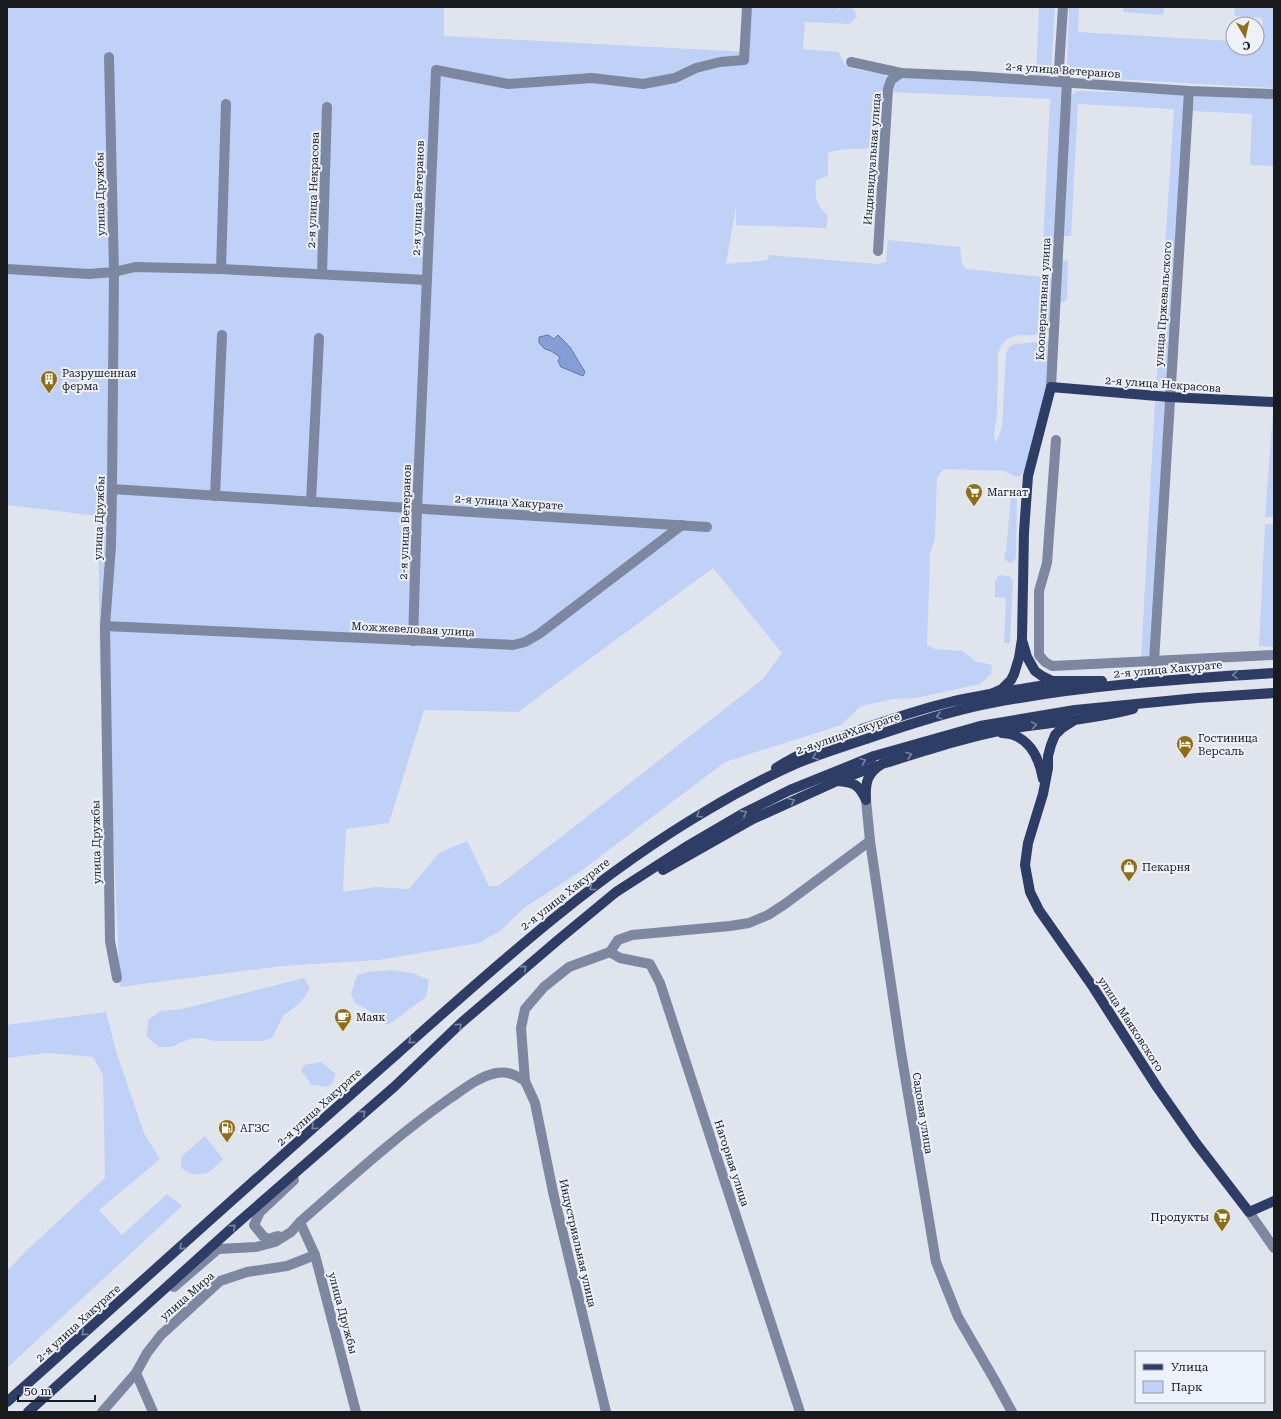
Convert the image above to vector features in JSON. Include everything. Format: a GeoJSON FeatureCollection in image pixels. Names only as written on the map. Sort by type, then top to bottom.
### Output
{"type":"FeatureCollection","features":[{"type":"Feature","properties":{"kind":"main road","name":"2-я улица Некрасова"},"geometry":{"type":"LineString","coordinates":[[1051,387],[1169,397],[1274,402]]}},
{"type":"Feature","properties":{"kind":"main road","name":"Кооперативная улица"},"geometry":{"type":"LineString","coordinates":[[1022,639],[1024,532],[1028,476],[1051,387]]}},
{"type":"Feature","properties":{"kind":"main road"},"geometry":{"type":"LineString","coordinates":[[1022,639],[1027,657],[1035,671],[1052,681],[1157,682]]}},
{"type":"Feature","properties":{"kind":"main road"},"geometry":{"type":"LineString","coordinates":[[976,702],[1002,689],[1011,680],[1017,666],[1022,639]]}},
{"type":"Feature","properties":{"kind":"main road","name":"2-я улица Хакурате"},"geometry":{"type":"LineString","coordinates":[[7,1402],[482,978],[566,907],[623,864],[662,838],[738,793],[800,763],[976,702],[1070,690],[1274,673]]}},
{"type":"Feature","properties":{"kind":"main road"},"geometry":{"type":"LineString","coordinates":[[991,694],[1073,681]]}},
{"type":"Feature","properties":{"kind":"main road"},"geometry":{"type":"LineString","coordinates":[[28,1412],[140,1310],[394,1087],[461,1023],[558,940],[616,892],[689,845],[742,814],[790,790],[874,756],[1075,710],[1197,698],[1274,693]]}},
{"type":"Feature","properties":{"kind":"main road"},"geometry":{"type":"LineString","coordinates":[[588,916],[653,875],[753,819],[837,781],[882,764],[983,732],[1116,714],[1158,702]]}},
{"type":"Feature","properties":{"kind":"main road"},"geometry":{"type":"LineString","coordinates":[[1044,783],[1048,768],[1048,756],[1055,735],[1062,728],[1077,719]]}},
{"type":"Feature","properties":{"kind":"main road"},"geometry":{"type":"LineString","coordinates":[[983,732],[1012,734],[1025,742],[1037,756],[1044,783]]}},
{"type":"Feature","properties":{"kind":"main road"},"geometry":{"type":"LineString","coordinates":[[866,800],[866,783],[870,774],[874,768],[882,764]]}},
{"type":"Feature","properties":{"kind":"main road"},"geometry":{"type":"LineString","coordinates":[[837,781],[848,781],[858,786],[866,800]]}},
{"type":"Feature","properties":{"kind":"main road","name":"улица Маяковского"},"geometry":{"type":"LineString","coordinates":[[1044,783],[1043,794],[1028,843],[1025,865],[1030,892],[1039,910],[1093,987],[1157,1087],[1196,1143],[1249,1212]]}},
{"type":"Feature","properties":{"kind":"main road"},"geometry":{"type":"LineString","coordinates":[[1249,1212],[1274,1201]]}},
{"type":"Feature","properties":{"kind":"street","name":"2-я улица Ветеранов"},"geometry":{"type":"LineString","coordinates":[[413,641],[417,509],[436,70],[508,84],[592,78],[643,84],[674,78],[696,68],[720,62],[744,60],[747,7]]}},
{"type":"Feature","properties":{"kind":"street","name":"Кооперативная улица"},"geometry":{"type":"LineString","coordinates":[[1051,387],[1067,82],[1059,68],[1062,7]]}},
{"type":"Feature","properties":{"kind":"street","name":"улица Дружбы"},"geometry":{"type":"LineString","coordinates":[[109,57],[114,272],[111,546],[105,626],[110,941],[117,978]]}},
{"type":"Feature","properties":{"kind":"street","name":"2-я улица Ветеранов"},"geometry":{"type":"LineString","coordinates":[[851,62],[901,73],[971,76],[1189,91],[1274,94]]}},
{"type":"Feature","properties":{"kind":"street","name":"Индивидуальная улица"},"geometry":{"type":"LineString","coordinates":[[878,252],[888,89],[891,80],[901,73]]}},
{"type":"Feature","properties":{"kind":"street","name":"улица Пржевальского"},"geometry":{"type":"LineString","coordinates":[[1154,662],[1169,397],[1189,91]]}},
{"type":"Feature","properties":{"kind":"street"},"geometry":{"type":"LineString","coordinates":[[221,270],[226,104]]}},
{"type":"Feature","properties":{"kind":"street","name":"2-я улица Некрасова"},"geometry":{"type":"LineString","coordinates":[[322,274],[327,107]]}},
{"type":"Feature","properties":{"kind":"street"},"geometry":{"type":"LineString","coordinates":[[7,269],[89,274],[114,272],[135,267],[322,274],[427,280]]}},
{"type":"Feature","properties":{"kind":"street"},"geometry":{"type":"LineString","coordinates":[[215,496],[222,335]]}},
{"type":"Feature","properties":{"kind":"street"},"geometry":{"type":"LineString","coordinates":[[311,502],[319,338]]}},
{"type":"Feature","properties":{"kind":"street","name":"2-я улица Хакурате"},"geometry":{"type":"LineString","coordinates":[[1056,440],[1048,563],[1039,591],[1039,655],[1045,662],[1052,666],[1274,655]]}},
{"type":"Feature","properties":{"kind":"street","name":"2-я улица Хакурате"},"geometry":{"type":"LineString","coordinates":[[112,489],[706,527]]}},
{"type":"Feature","properties":{"kind":"street","name":"Можжевеловая улица"},"geometry":{"type":"LineString","coordinates":[[105,626],[512,645],[525,642],[682,525]]}},
{"type":"Feature","properties":{"kind":"street","name":"Садовая улица"},"geometry":{"type":"LineString","coordinates":[[866,800],[870,841],[901,1052],[936,1262],[958,1317],[1012,1412]]}},
{"type":"Feature","properties":{"kind":"street"},"geometry":{"type":"LineString","coordinates":[[525,1081],[521,1028],[525,1009],[544,987],[569,967],[610,952],[618,940],[632,935],[749,923],[768,915],[785,904],[870,841]]}},
{"type":"Feature","properties":{"kind":"street","name":"Нагорная улица"},"geometry":{"type":"LineString","coordinates":[[610,952],[620,958],[650,964],[660,983],[800,1412]]}},
{"type":"Feature","properties":{"kind":"street"},"geometry":{"type":"LineString","coordinates":[[28,1412],[218,1249],[256,1247],[275,1242],[291,1232],[300,1222],[385,1148],[436,1108],[481,1078],[498,1073],[512,1073],[525,1081]]}},
{"type":"Feature","properties":{"kind":"street","name":"Индустриальная улица"},"geometry":{"type":"LineString","coordinates":[[525,1081],[535,1103],[557,1206],[606,1412]]}},
{"type":"Feature","properties":{"kind":"street"},"geometry":{"type":"LineString","coordinates":[[291,1232],[268,1239],[263,1236],[254,1225],[260,1212],[346,1131],[348,1127]]}},
{"type":"Feature","properties":{"kind":"street","name":"улица Маяковского"},"geometry":{"type":"LineString","coordinates":[[1249,1212],[1274,1248]]}},
{"type":"Feature","properties":{"kind":"street","name":"улица Дружбы"},"geometry":{"type":"LineString","coordinates":[[300,1222],[315,1255],[356,1412]]}},
{"type":"Feature","properties":{"kind":"street","name":"улица Мира"},"geometry":{"type":"LineString","coordinates":[[102,1412],[136,1373],[147,1353],[161,1335],[220,1281],[247,1272],[287,1266],[315,1255]]}},
{"type":"Feature","properties":{"kind":"street"},"geometry":{"type":"LineString","coordinates":[[136,1373],[153,1412]]}},
{"type":"Feature","properties":{"kind":"green space"},"geometry":{"type":"Polygon","coordinates":[[[7,7],[444,7],[444,36],[748,52],[752,7],[840,7],[837,13],[842,7],[854,9],[857,17],[849,24],[805,22],[803,49],[838,52],[847,66],[863,71],[885,74],[886,81],[880,145],[828,153],[828,176],[816,180],[816,196],[818,203],[828,216],[826,228],[736,225],[736,207],[726,264],[768,260],[769,255],[879,264],[886,262],[888,240],[960,247],[962,264],[966,269],[1052,278],[1050,330],[1044,334],[1014,336],[1002,344],[998,354],[997,416],[994,434],[996,443],[1002,427],[1006,354],[1010,346],[1015,344],[1048,341],[1047,383],[1024,471],[1020,476],[1016,477],[1004,471],[944,469],[937,477],[935,538],[930,555],[927,645],[935,649],[963,651],[975,661],[992,665],[991,674],[980,684],[916,698],[893,699],[861,706],[841,725],[725,762],[581,871],[524,908],[500,931],[479,943],[378,960],[282,966],[120,987],[110,766],[110,679],[100,678],[98,516],[7,505],[7,7]],[[559,335],[554,339],[539,343],[543,347],[555,353],[572,369],[583,376],[582,365],[559,335]],[[713,568],[518,712],[424,710],[389,823],[346,829],[343,892],[375,887],[409,889],[439,853],[467,841],[489,886],[498,886],[763,679],[782,653],[713,568]]]}},
{"type":"Feature","properties":{"kind":"green space"},"geometry":{"type":"Polygon","coordinates":[[[1039,7],[1055,7],[1051,74],[1044,77],[1036,77],[1039,7]]]}},
{"type":"Feature","properties":{"kind":"green space"},"geometry":{"type":"Polygon","coordinates":[[[1069,7],[1079,7],[1078,32],[1225,41],[1225,56],[1265,56],[1265,16],[1234,16],[1235,7],[1274,7],[1274,88],[1080,77],[1075,74],[1067,63],[1069,7]]]}},
{"type":"Feature","properties":{"kind":"green space"},"geometry":{"type":"Polygon","coordinates":[[[1123,7],[1164,7],[1163,15],[1123,12],[1123,7]]]}},
{"type":"Feature","properties":{"kind":"green space"},"geometry":{"type":"Polygon","coordinates":[[[901,78],[1064,84],[1055,244],[1043,244],[1050,99],[890,92],[894,82],[901,78]]]}},
{"type":"Feature","properties":{"kind":"green space"},"geometry":{"type":"Polygon","coordinates":[[[1076,91],[1175,94],[1186,97],[1168,386],[1156,387],[1174,109],[1078,104],[1071,236],[1062,236],[1070,98],[1076,91]]]}},
{"type":"Feature","properties":{"kind":"green space"},"geometry":{"type":"Polygon","coordinates":[[[1195,96],[1274,99],[1274,166],[1250,165],[1252,114],[1192,111],[1195,96]]]}},
{"type":"Feature","properties":{"kind":"green space"},"geometry":{"type":"Polygon","coordinates":[[[1062,260],[1068,261],[1067,300],[1060,303],[1062,260]]]}},
{"type":"Feature","properties":{"kind":"green space"},"geometry":{"type":"Polygon","coordinates":[[[1155,402],[1165,402],[1151,656],[1141,659],[1155,402]]]}},
{"type":"Feature","properties":{"kind":"green space"},"geometry":{"type":"Polygon","coordinates":[[[1273,412],[1274,517],[1265,517],[1273,412]]]}},
{"type":"Feature","properties":{"kind":"green space"},"geometry":{"type":"Polygon","coordinates":[[[1013,492],[1017,493],[1016,556],[1015,560],[1010,563],[1005,560],[1004,553],[1006,553],[1011,495],[1013,492]]]}},
{"type":"Feature","properties":{"kind":"green space"},"geometry":{"type":"Polygon","coordinates":[[[1265,524],[1274,525],[1274,647],[1259,646],[1265,524]]]}},
{"type":"Feature","properties":{"kind":"green space"},"geometry":{"type":"Polygon","coordinates":[[[999,575],[1009,576],[1013,580],[1010,643],[1004,643],[1006,598],[995,597],[995,581],[999,575]]]}},
{"type":"Feature","properties":{"kind":"green space"},"geometry":{"type":"Polygon","coordinates":[[[393,970],[413,973],[429,980],[426,997],[388,1025],[368,1010],[355,1003],[351,994],[357,975],[367,972],[393,970]]]}},
{"type":"Feature","properties":{"kind":"green space"},"geometry":{"type":"Polygon","coordinates":[[[304,978],[310,988],[301,1002],[283,1016],[272,1038],[264,1041],[214,1041],[201,1038],[190,1039],[171,1047],[159,1047],[147,1037],[148,1020],[160,1011],[182,1009],[304,978]]]}},
{"type":"Feature","properties":{"kind":"green space"},"geometry":{"type":"Polygon","coordinates":[[[106,1012],[117,1054],[144,1133],[160,1159],[99,1210],[122,1235],[167,1194],[182,1206],[7,1368],[7,1271],[26,1251],[105,1178],[103,1075],[93,1057],[48,1053],[7,1058],[7,1025],[106,1012]]]}},
{"type":"Feature","properties":{"kind":"green space"},"geometry":{"type":"Polygon","coordinates":[[[321,1062],[336,1074],[332,1084],[327,1087],[312,1085],[301,1071],[304,1065],[321,1062]]]}},
{"type":"Feature","properties":{"kind":"green space"},"geometry":{"type":"Polygon","coordinates":[[[205,1136],[223,1159],[209,1172],[195,1174],[188,1172],[181,1167],[182,1156],[205,1136]]]}},
{"type":"Feature","properties":{"kind":"shaded area"},"geometry":{"type":"Polygon","coordinates":[[[548,335],[554,339],[558,335],[570,347],[585,372],[583,376],[561,367],[558,361],[560,357],[545,349],[539,343],[539,337],[548,335]]]}},
{"type":"Feature","properties":{"kind":"place","name":"Разрушенная ферма"},"geometry":{"type":"Point","coordinates":[49,394]}},
{"type":"Feature","properties":{"kind":"place","name":"Магнат"},"geometry":{"type":"Point","coordinates":[974,507]}},
{"type":"Feature","properties":{"kind":"place","name":"Гостиница Версаль"},"geometry":{"type":"Point","coordinates":[1185,759]}},
{"type":"Feature","properties":{"kind":"place","name":"Пекарня"},"geometry":{"type":"Point","coordinates":[1129,882]}},
{"type":"Feature","properties":{"kind":"place","name":"Маяк"},"geometry":{"type":"Point","coordinates":[343,1032]}},
{"type":"Feature","properties":{"kind":"place","name":"АГЗС"},"geometry":{"type":"Point","coordinates":[227,1143]}},
{"type":"Feature","properties":{"kind":"place","name":"Продукты"},"geometry":{"type":"Point","coordinates":[1222,1232]}}]}
